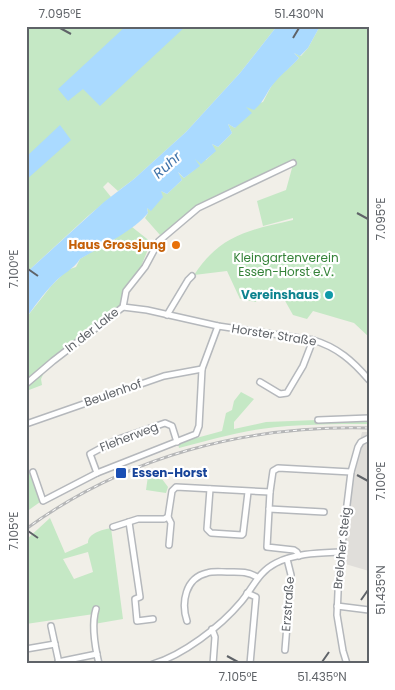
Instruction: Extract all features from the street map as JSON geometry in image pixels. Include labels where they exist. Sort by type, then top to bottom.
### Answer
[{"type":"street","name":"In der Lake","points":[[26,384],[123,305],[126,291],[145,267],[159,241],[198,208],[291,164],[289,157]]},
{"type":"street","points":[[168,315],[192,276]]},
{"type":"street","name":"Horster Straße","points":[[123,305],[218,326],[313,340],[343,354],[369,380]]},
{"type":"street","points":[[202,369],[218,326]]},
{"type":"street","points":[[260,382],[280,394],[286,393],[303,366],[313,340]]},
{"type":"street","name":"Beulenhof","points":[[26,424],[164,376],[202,369]]},
{"type":"street","name":"Fleherweg","points":[[33,472],[43,501],[97,473],[196,434],[199,430],[202,369]]},
{"type":"street","points":[[318,420],[369,418]]},
{"type":"street","name":"Fleherweg","points":[[97,473],[90,454],[116,440],[166,423],[172,426],[177,442]]},
{"type":"street","name":"Breloher Steig","points":[[347,664],[337,606],[341,552],[352,472],[358,447],[361,442],[369,438]]},
{"type":"street","points":[[299,556],[294,550],[267,547],[272,472],[275,468],[352,472]]},
{"type":"street","points":[[169,545],[171,523],[168,517],[171,493],[174,488],[178,486],[270,492]]},
{"type":"street","points":[[210,489],[207,529],[211,533],[243,534],[248,492]]},
{"type":"street","points":[[269,509],[324,512]]},
{"type":"street","points":[[113,527],[141,518],[164,520],[168,517]]},
{"type":"street","points":[[129,522],[140,597],[135,599],[137,621],[154,619]]},
{"type":"street","points":[[153,664],[176,654],[212,629],[234,610],[257,577],[270,566],[299,556],[341,552]]},
{"type":"street","name":"Erzstraße","points":[[285,650],[291,576],[287,559]]},
{"type":"street","points":[[187,621],[183,607],[185,596],[192,582],[200,576],[212,572],[246,572],[257,577]]},
{"type":"street","points":[[247,593],[256,597],[250,664]]},
{"type":"street","points":[[337,606],[369,610]]},
{"type":"street","points":[[96,609],[94,624],[99,664]]},
{"type":"street","points":[[51,626],[59,663],[97,654]]},
{"type":"street","points":[[212,629],[215,637],[213,664]]},
{"type":"street","points":[[26,650],[55,644]]},
{"type":"shaded area","points":[[362,432],[369,432],[369,571],[342,563],[352,473]]},
{"type":"green space","points":[[26,26],[277,26],[240,73],[186,132],[118,191],[108,182],[103,187],[111,197],[26,273]]},
{"type":"green space","name":"Kleingartenverein Essen-Horst e.V.","points":[[320,26],[369,26],[369,337],[354,323],[313,311],[307,319],[293,315],[279,290],[268,295],[257,295],[256,302],[240,299],[227,271],[194,275],[214,251],[237,236],[263,227],[293,220],[293,218],[263,226],[257,201],[286,190],[292,168],[289,165],[203,203],[173,228],[160,235],[145,218],[148,213],[147,208],[151,210],[161,191],[167,194],[182,180],[177,172],[184,178],[199,166],[194,159],[206,160],[215,151],[212,144],[218,147],[232,133],[228,124],[235,128],[246,107],[263,102],[275,81],[299,58],[294,53],[301,56],[308,48]]},
{"type":"green space","points":[[132,227],[151,242],[142,264],[144,266],[125,290],[122,306],[47,366],[41,379],[42,385],[29,390],[26,394],[26,318],[52,285],[67,270],[76,267],[80,259]]},
{"type":"green space","points":[[241,392],[254,399],[234,422],[234,429],[266,422],[369,418],[369,424],[274,427],[230,435],[179,448],[178,443],[222,431],[226,413],[232,410],[234,401]]},
{"type":"green space","points":[[26,463],[40,502],[26,512]]},
{"type":"green space","points":[[153,474],[159,475],[168,487],[166,493],[146,490],[148,476]]},
{"type":"green space","points":[[50,518],[65,553],[88,543],[90,537],[96,532],[111,528],[123,619],[94,624],[94,614],[26,624],[26,540]],"holes":[[[88,552],[93,572],[74,579],[63,559]]]},
{"type":"water","points":[[126,26],[186,26],[100,106],[83,89],[68,101],[58,89]]},
{"type":"water","name":"Ruhr","points":[[277,26],[320,26],[308,48],[300,56],[294,53],[299,58],[273,85],[258,106],[254,110],[246,107],[252,113],[235,128],[228,124],[232,133],[218,147],[212,144],[216,151],[201,164],[195,159],[200,166],[184,178],[178,172],[182,180],[167,194],[161,191],[163,197],[151,211],[147,208],[148,213],[134,226],[80,259],[75,266],[50,287],[26,318],[26,273],[104,202],[134,179],[186,132],[240,73]]},
{"type":"water","points":[[60,125],[71,140],[26,180],[26,157]]},
{"type":"railway","points":[[26,529],[64,504],[104,482],[146,464],[189,450],[233,439],[278,432],[323,428],[369,428]]},
{"type":"place","name":"Haus Grossjung","points":[[176,245]]},
{"type":"place","name":"Vereinshaus","points":[[329,295]]},
{"type":"place","name":"Essen-Horst","points":[[121,473]]}]
